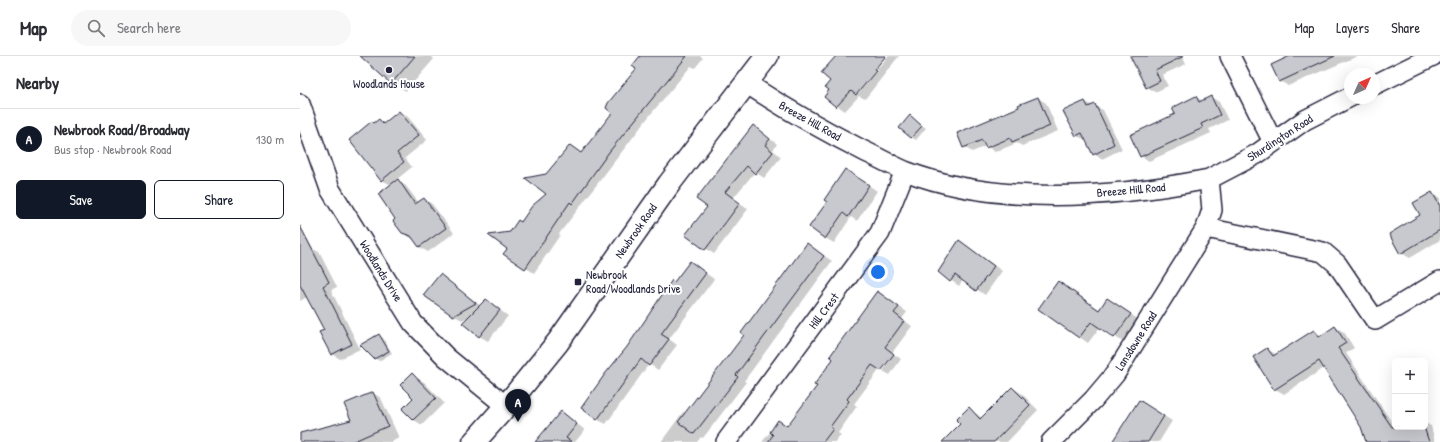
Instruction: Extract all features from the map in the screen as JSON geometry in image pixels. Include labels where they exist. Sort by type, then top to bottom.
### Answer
[{"type":"highway","name":"Newbrook Road","points":[[474,442],[506,406],[558,342],[669,184],[767,56]]},
{"type":"street","points":[[1230,56],[1273,142]]},
{"type":"street","points":[[1380,82],[1433,56]]},
{"type":"street","name":"Breeze Hill Road","points":[[746,83],[777,103],[832,134],[904,171],[957,186],[1012,194],[1115,193],[1158,189],[1209,179]]},
{"type":"street","name":"Shurdington Road","points":[[1209,179],[1237,166],[1304,120],[1344,100]]},
{"type":"street","name":"Woodlands Drive","points":[[300,104],[330,189],[413,323],[426,339],[446,357],[506,406]]},
{"type":"street","name":"Hill Crest","points":[[726,442],[880,233],[904,171]]},
{"type":"street","points":[[1209,179],[1212,210],[1206,228],[1323,252],[1338,264],[1375,320],[1440,281]]},
{"type":"street","name":"Lansdowne Road","points":[[1051,442],[1093,400],[1115,374],[1206,228]]},
{"type":"building","name":"Woodlands House","points":[[360,56],[415,56],[391,84]]},
{"type":"building","points":[[640,56],[687,56],[609,152],[572,204],[570,202],[525,269],[503,254],[507,249],[488,235],[510,232],[518,220],[521,222],[532,206],[546,194],[525,178],[546,174],[570,145],[581,153],[612,113],[606,108],[608,103],[636,69],[632,66]]},
{"type":"building","points":[[836,56],[886,56],[874,70],[876,71],[856,95],[851,91],[836,107],[824,97],[829,90],[825,87],[830,81],[821,73]]},
{"type":"building","points":[[1130,56],[1184,56],[1155,70],[1160,81],[1146,88]]},
{"type":"building","points":[[1290,56],[1335,56],[1279,82],[1271,65]]},
{"type":"building","points":[[1196,96],[1199,102],[1211,96],[1220,115],[1201,124],[1203,128],[1140,157],[1130,135],[1175,114],[1172,108]]},
{"type":"building","points":[[1038,97],[1050,126],[1012,142],[1010,138],[986,148],[982,140],[963,148],[957,133],[1019,107],[1018,105]]},
{"type":"building","points":[[1085,101],[1088,107],[1095,104],[1114,144],[1093,155],[1082,133],[1076,136],[1063,111]]},
{"type":"building","points":[[399,111],[419,135],[397,153],[404,162],[381,181],[349,140],[372,121],[374,123],[379,119],[383,124]]},
{"type":"building","points":[[910,115],[922,126],[911,138],[899,128]]},
{"type":"building","points":[[753,125],[770,139],[765,145],[773,152],[755,174],[747,166],[725,192],[740,203],[705,250],[685,235],[707,207],[696,199]]},
{"type":"building","points":[[845,169],[869,185],[848,217],[843,213],[825,239],[809,227],[827,202],[824,200]]},
{"type":"building","points":[[398,179],[415,204],[424,198],[446,228],[419,247],[411,236],[402,233],[393,221],[395,219],[378,194]]},
{"type":"building","points":[[1432,192],[1440,206],[1440,230],[1400,254],[1389,234],[1420,215],[1413,203]]},
{"type":"building","points":[[300,226],[329,282],[323,286],[352,344],[331,355],[319,332],[324,330],[300,285]]},
{"type":"building","points":[[959,240],[994,266],[976,291],[955,275],[950,282],[938,272]]},
{"type":"building","points":[[807,243],[824,256],[736,375],[738,377],[694,434],[678,422],[744,335],[741,333]]},
{"type":"building","points":[[690,261],[706,273],[661,334],[669,339],[649,366],[641,359],[597,420],[581,408],[605,374],[627,347],[672,280],[674,282]]},
{"type":"building","points":[[440,274],[476,303],[453,316],[423,295]]},
{"type":"building","points":[[1058,281],[1099,310],[1107,298],[1131,314],[1114,338],[1091,322],[1079,338],[1038,309]]},
{"type":"building","points":[[877,291],[899,307],[894,313],[904,321],[885,347],[894,354],[881,371],[872,365],[847,399],[849,401],[830,427],[833,429],[823,442],[768,442],[773,435],[770,432],[778,420],[787,426],[817,386],[814,385],[833,359],[830,356]]},
{"type":"building","points":[[486,299],[500,310],[479,337],[462,323]]},
{"type":"building","points":[[1335,326],[1346,343],[1338,348],[1392,427],[1392,430],[1425,430],[1429,442],[1366,442],[1361,427],[1319,361],[1274,390],[1253,357],[1267,348],[1273,356],[1314,330],[1319,337]]},
{"type":"building","points":[[379,334],[389,351],[374,359],[360,345]]},
{"type":"building","points":[[412,373],[436,398],[413,420],[402,409],[413,398],[400,385]]},
{"type":"building","points":[[1012,387],[1030,405],[994,442],[942,442],[960,424],[956,420],[969,407],[980,419]]},
{"type":"building","points":[[373,392],[388,426],[352,442],[300,442],[300,433],[351,420],[344,404]]},
{"type":"building","points":[[1139,400],[1164,416],[1148,442],[1112,442]]},
{"type":"building","points":[[561,411],[577,424],[566,438],[572,442],[535,442]]},
{"type":"place","name":"Woodlands House","points":[[389,70]]},
{"type":"place","name":"Newbrook Road/Woodlands Drive","points":[[578,282]]},
{"type":"place","name":"Newbrook Road/Broadway","points":[[518,422]]}]
